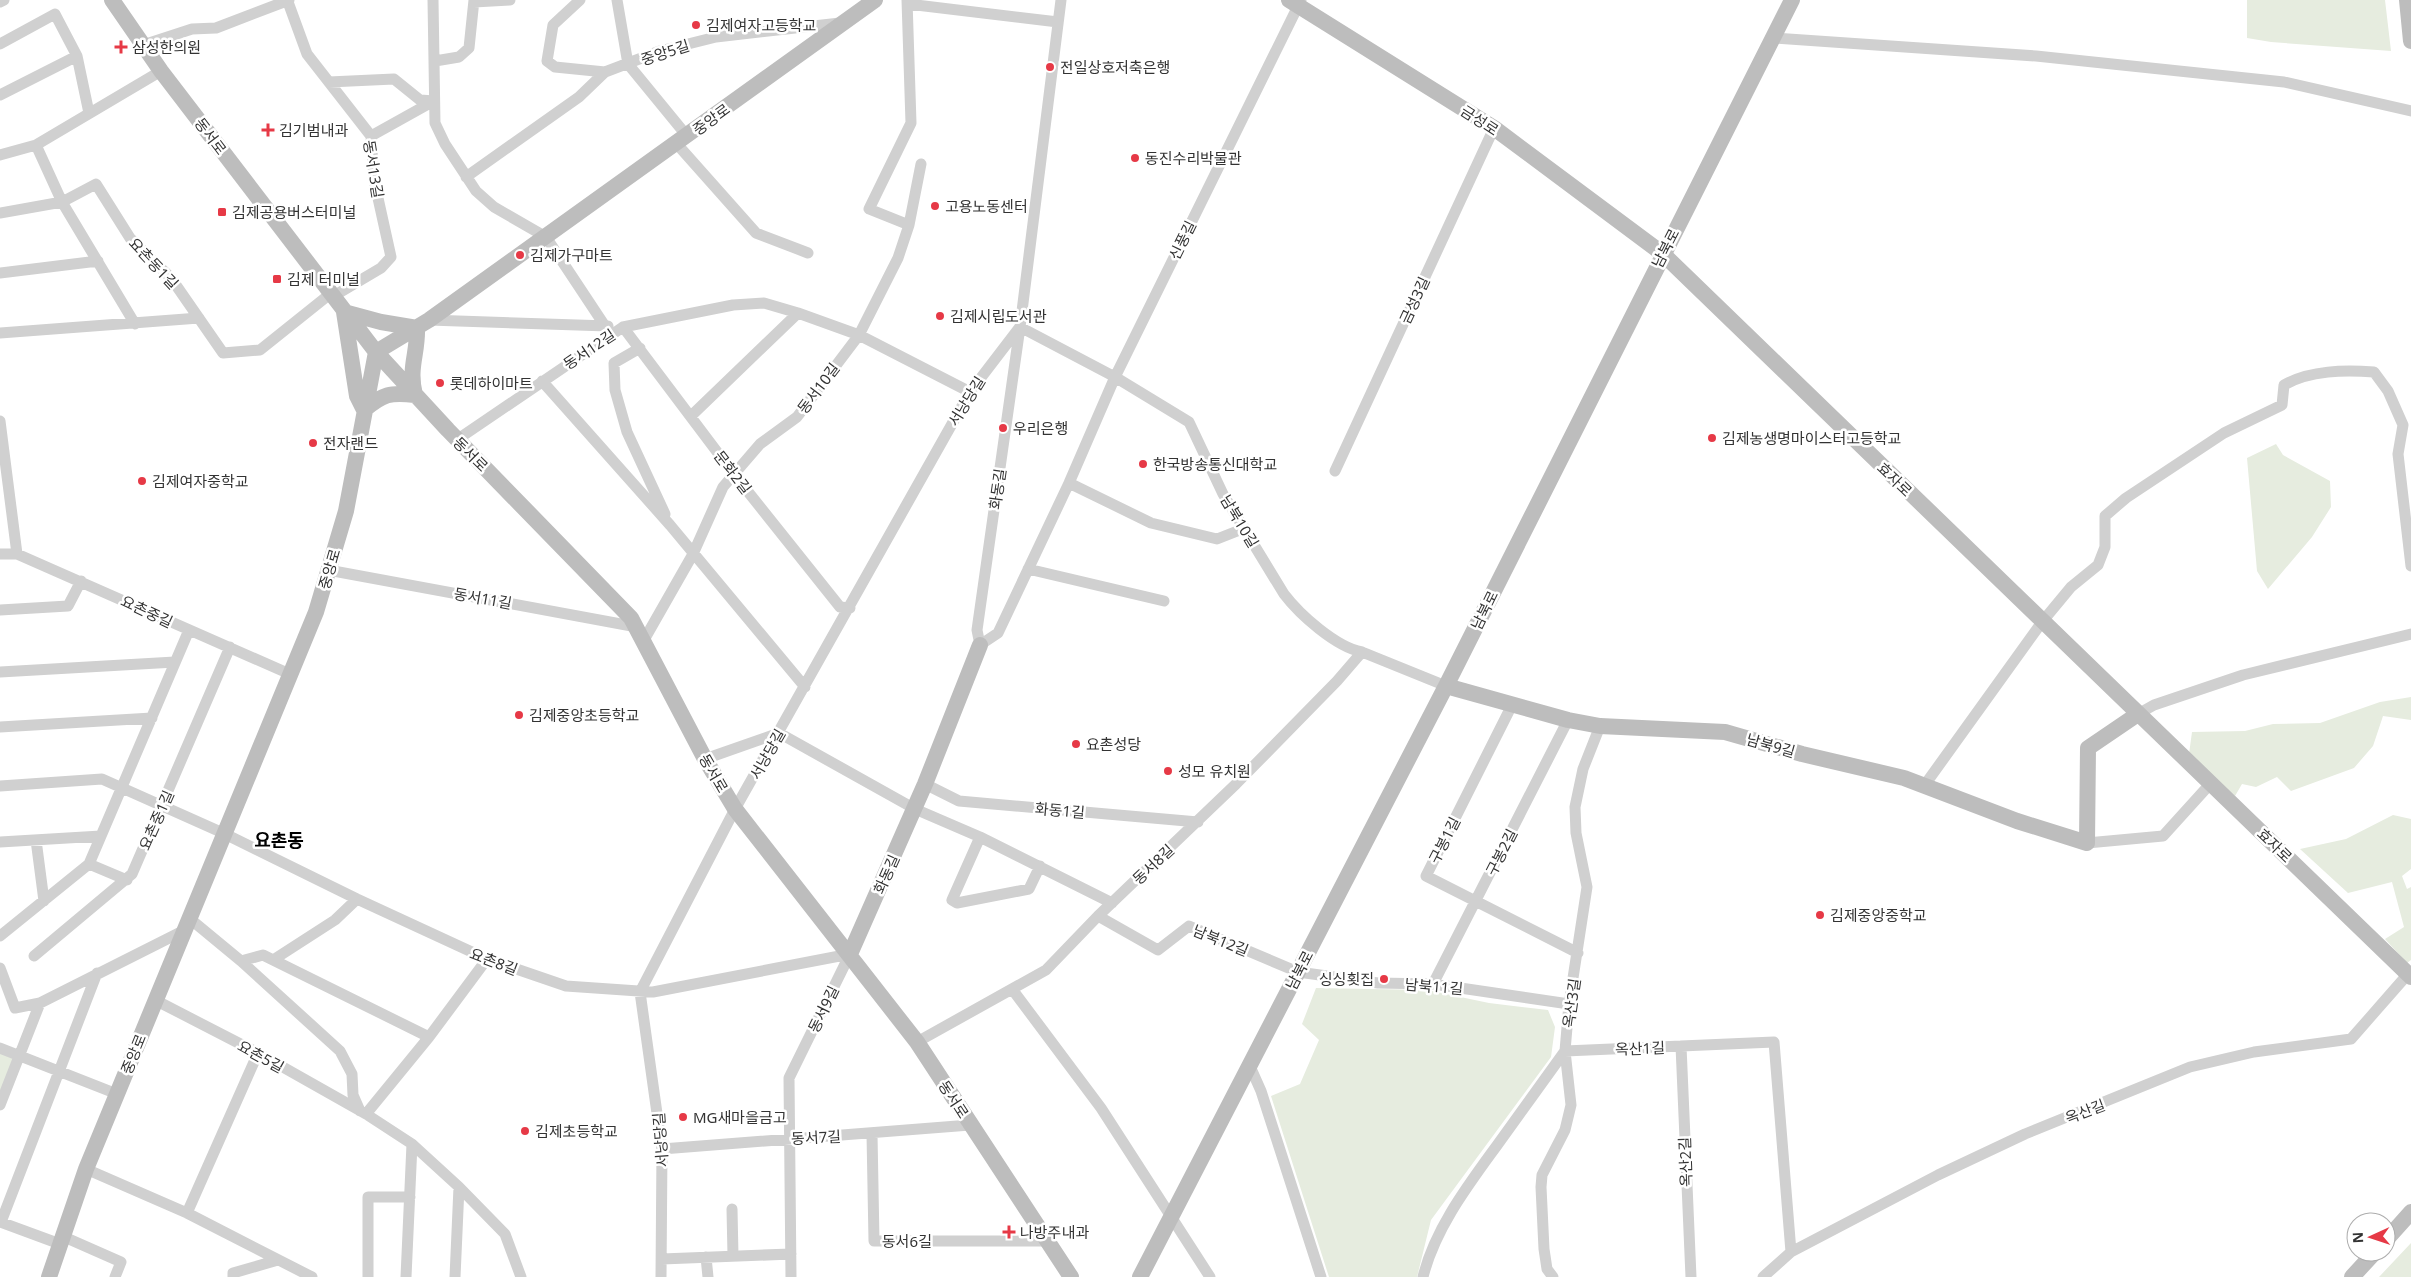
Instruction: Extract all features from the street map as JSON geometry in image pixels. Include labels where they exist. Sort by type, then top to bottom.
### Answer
[{"type":"street","points":[[0,2],[4,0]]},
{"type":"street","name":"동서로","points":[[112,0],[161,71],[331,296],[376,352],[640,633],[705,759],[735,809],[917,1042],[1071,1277]]},
{"type":"street","points":[[433,0],[435,123],[476,191],[494,207],[546,237],[605,326]]},
{"type":"street","points":[[435,61],[459,57],[469,48],[474,1],[510,0]]},
{"type":"street","name":"중앙5길","points":[[580,0],[553,25],[547,61],[556,68],[605,72],[660,51],[716,37],[845,23]]},
{"type":"street","points":[[617,0],[628,64],[682,139],[756,233],[808,253]]},
{"type":"street","name":"중앙로","points":[[49,1277],[86,1169],[223,833],[292,675],[316,612],[346,511],[376,352],[423,324],[875,0]]},
{"type":"street","name":"화동길","points":[[850,954],[915,809],[980,645],[977,630],[1020,327],[1061,0]]},
{"type":"street","name":"남북로","points":[[1140,1277],[1446,686],[1662,254],[1792,0]]},
{"type":"street","points":[[2407,0],[2411,41]]},
{"type":"street","points":[[143,45],[192,29],[216,28],[287,1]]},
{"type":"street","name":"동서13길","points":[[287,1],[307,54],[371,136],[374,180],[391,257],[381,268],[331,296]]},
{"type":"street","points":[[908,225],[870,209],[911,123],[907,2],[1058,22]]},
{"type":"street","name":"금성로","points":[[1296,2],[1494,128],[1662,254]]},
{"type":"street","name":"신풍길","points":[[980,645],[998,633],[1069,483],[1115,377],[1296,2]]},
{"type":"street","points":[[0,44],[56,14],[77,56],[89,113]]},
{"type":"street","points":[[1774,38],[2036,56],[2284,82],[2411,110]]},
{"type":"street","points":[[0,95],[77,56]]},
{"type":"street","points":[[0,155],[36,146],[161,71]]},
{"type":"street","name":"중앙5길","points":[[466,177],[579,97],[605,72]]},
{"type":"street","points":[[329,82],[394,78],[420,100],[434,101]]},
{"type":"street","points":[[371,136],[434,101]]},
{"type":"street","name":"금성3길","points":[[1335,471],[1494,128]]},
{"type":"street","points":[[36,146],[62,202],[135,324]]},
{"type":"street","name":"동서10길","points":[[640,633],[693,554],[723,487],[733,473],[760,444],[797,417],[859,335],[898,258],[908,225],[921,164]]},
{"type":"street","name":"요촌동1길","points":[[0,213],[62,202],[96,184],[130,238],[171,278],[199,318]]},
{"type":"street","name":"효자로","points":[[1662,254],[2409,976]]},
{"type":"street","points":[[0,273],[98,261]]},
{"type":"street","points":[[0,333],[199,318],[223,353],[260,350],[331,296]]},
{"type":"street","name":"동서12길","points":[[458,439],[623,327],[733,305],[764,303],[859,335],[970,392]]},
{"type":"street","points":[[423,324],[411,378],[416,395],[389,394],[379,398],[364,410],[357,396],[344,312],[381,322],[623,327]]},
{"type":"street","points":[[691,416],[798,313]]},
{"type":"street","name":"문화2길","points":[[623,327],[733,473],[840,607],[850,608]]},
{"type":"street","name":"남북10길","points":[[1020,327],[1115,377],[1189,422],[1223,494],[1295,609],[1349,650],[1362,652],[1446,686]]},
{"type":"street","name":"서낭당길","points":[[661,1277],[662,1150],[640,992],[735,809],[850,608],[970,392],[1020,327]]},
{"type":"street","points":[[640,348],[614,363],[615,390],[627,432],[670,525]]},
{"type":"street","points":[[1924,786],[2042,622],[2071,587],[2098,565],[2105,547],[2105,516],[2126,498],[2224,433],[2282,405],[2284,385],[2295,379],[2344,370],[2374,372],[2388,391],[2403,425],[2398,454],[2411,566]]},
{"type":"street","points":[[542,381],[670,525],[804,687]]},
{"type":"street","points":[[0,422],[17,554]]},
{"type":"street","points":[[1069,483],[1151,523],[1217,539],[1245,528]]},
{"type":"street","name":"요촌중길","points":[[0,554],[17,554],[292,675]]},
{"type":"street","points":[[1028,569],[1164,601]]},
{"type":"street","name":"동서11길","points":[[328,570],[640,633]]},
{"type":"street","points":[[0,610],[68,606],[81,581]]},
{"type":"street","points":[[0,936],[89,864],[189,630]]},
{"type":"street","points":[[2211,784],[2163,836],[2087,843],[2088,748],[2138,714],[2154,705],[2243,675],[2411,634]]},
{"type":"street","name":"요촌중1길","points":[[34,956],[132,874],[163,806],[230,647]]},
{"type":"street","name":"동서8길","points":[[917,1042],[1046,970],[1098,916],[1198,822],[1337,681],[1362,652]]},
{"type":"street","points":[[0,672],[175,662]]},
{"type":"street","name":"남북9길","points":[[1446,686],[1568,720],[1600,726],[1725,732],[1802,754],[1904,778],[2017,821],[2087,843]]},
{"type":"street","name":"구봉1길","points":[[1512,705],[1426,876],[1578,953]]},
{"type":"street","points":[[0,727],[152,718]]},
{"type":"street","name":"구봉2길","points":[[1433,984],[1568,720]]},
{"type":"street","name":"옥산3길","points":[[1553,1277],[1548,1269],[1544,1249],[1542,1174],[1565,1130],[1570,1116],[1571,1105],[1565,1051],[1569,1004],[1587,886],[1576,833],[1574,806],[1583,769],[1600,726]]},
{"type":"street","points":[[705,759],[779,733],[915,809],[980,837],[1112,903]]},
{"type":"street","points":[[0,786],[102,779],[223,833]]},
{"type":"street","name":"화동1길","points":[[925,784],[959,801],[1198,822]]},
{"type":"street","name":"요촌8길","points":[[223,833],[487,960],[566,986],[640,992]]},
{"type":"street","points":[[0,842],[101,836]]},
{"type":"street","points":[[980,837],[952,900],[957,903],[1029,889],[1040,866]]},
{"type":"street","points":[[36,840],[44,901]]},
{"type":"street","points":[[89,864],[127,880]]},
{"type":"street","points":[[273,960],[335,920],[357,899]]},
{"type":"street","name":"남북12길","points":[[1098,916],[1158,950],[1189,926],[1298,972]]},
{"type":"street","points":[[0,968],[15,1008],[40,1003],[186,924],[241,961],[340,1050],[352,1074],[353,1095],[363,1113],[429,1037],[487,960]]},
{"type":"street","points":[[640,992],[653,992],[850,954]]},
{"type":"street","name":"동서9길","points":[[791,1277],[788,1138],[789,1078],[850,954]]},
{"type":"street","points":[[241,961],[263,955],[429,1037]]},
{"type":"street","name":"남북11길","points":[[1298,972],[1378,983],[1433,984],[1569,1004]]},
{"type":"street","points":[[98,973],[58,1071],[1,1222],[61,1240],[121,1262],[115,1277]]},
{"type":"street","name":"옥산길","points":[[1763,1277],[1790,1252],[1938,1175],[2025,1134],[2190,1067],[2254,1052],[2351,1039],[2409,976]]},
{"type":"street","points":[[1012,989],[1101,1108],[1210,1277]]},
{"type":"street","name":"요촌5길","points":[[155,1000],[258,1053],[363,1113],[412,1144],[460,1187],[505,1234],[521,1277]]},
{"type":"street","points":[[0,1105],[40,1003]]},
{"type":"street","name":"옥산1길","points":[[1565,1051],[1774,1042],[1790,1252]]},
{"type":"street","name":"옥산2길","points":[[1681,1046],[1691,1277]]},
{"type":"street","points":[[0,1048],[117,1094]]},
{"type":"street","points":[[1424,1277],[1430,1256],[1446,1221],[1565,1051]]},
{"type":"street","points":[[187,1213],[258,1053]]},
{"type":"street","points":[[1249,1064],[1261,1091],[1321,1277]]},
{"type":"street","name":"동서7길","points":[[662,1150],[788,1138],[872,1134],[970,1125]]},
{"type":"street","name":"동서6길","points":[[872,1134],[874,1241],[1047,1241]]},
{"type":"street","points":[[406,1277],[412,1144]]},
{"type":"street","points":[[86,1169],[187,1213],[312,1277]]},
{"type":"street","points":[[455,1277],[460,1187]]},
{"type":"street","points":[[368,1277],[368,1197],[410,1197]]},
{"type":"street","points":[[732,1209],[733,1256]]},
{"type":"street","points":[[2396,1229],[2411,1212]]},
{"type":"street","points":[[662,1259],[791,1254]]},
{"type":"street","points":[[706,1257],[708,1277]]},
{"type":"street","points":[[233,1277],[233,1272],[278,1260]]},
{"type":"street","points":[[2352,1277],[2366,1262]]},
{"type":"shaded area","points":[[2247,0],[2385,0],[2391,51],[2271,42],[2247,38]]},
{"type":"shaded area","points":[[2276,444],[2283,455],[2330,481],[2331,507],[2312,537],[2268,589],[2257,571],[2247,458]]},
{"type":"shaded area","points":[[2411,697],[2411,720],[2383,716],[2373,746],[2354,768],[2291,791],[2277,777],[2256,787],[2242,784],[2235,796],[2189,754],[2192,732],[2245,731],[2273,724],[2320,723],[2380,702]]},
{"type":"shaded area","points":[[2393,815],[2411,819],[2411,869],[2402,876],[2407,889],[2411,887],[2411,960],[2407,963],[2385,939],[2404,927],[2392,882],[2348,893],[2300,849],[2346,839]]},
{"type":"shaded area","points":[[1316,988],[1427,990],[1489,1003],[1548,1010],[1555,1027],[1551,1057],[1431,1220],[1417,1277],[1329,1277],[1271,1096],[1300,1084],[1319,1040],[1302,1024]]},
{"type":"shaded area","points":[[0,1052],[16,1058],[0,1098]]},
{"type":"shaded area","points":[[2411,1243],[2411,1277],[2379,1277],[2393,1262],[2396,1262],[2396,1259]]},
{"type":"place","name":"김제여자고등학교","points":[[696,25]]},
{"type":"place","name":"삼성한의원","points":[[121,47]]},
{"type":"place","name":"전일상호저축은행","points":[[1050,67]]},
{"type":"place","name":"김기범내과","points":[[268,130]]},
{"type":"place","name":"동진수리박물관","points":[[1135,158]]},
{"type":"place","name":"고용노동센터","points":[[935,206]]},
{"type":"place","name":"김제공용버스터미널","points":[[222,212]]},
{"type":"place","name":"김제가구마트","points":[[520,255]]},
{"type":"place","name":"김제 터미널","points":[[277,279]]},
{"type":"place","name":"김제시립도서관","points":[[940,316]]},
{"type":"place","name":"롯데하이마트","points":[[440,383]]},
{"type":"place","name":"우리은행","points":[[1003,428]]},
{"type":"place","name":"김제농생명마이스터고등학교","points":[[1712,438]]},
{"type":"place","name":"전자랜드","points":[[313,443]]},
{"type":"place","name":"한국방송통신대학교","points":[[1143,464]]},
{"type":"place","name":"김제여자중학교","points":[[142,481]]},
{"type":"place","name":"김제중앙초등학교","points":[[519,715]]},
{"type":"place","name":"요촌성당","points":[[1076,744]]},
{"type":"place","name":"성모 유치원","points":[[1168,771]]},
{"type":"place","name":"김제중앙중학교","points":[[1820,915]]},
{"type":"place","name":"싱싱횟집","points":[[1384,979]]},
{"type":"place","name":"MG새마을금고","points":[[683,1117]]},
{"type":"place","name":"김제초등학교","points":[[525,1131]]},
{"type":"place","name":"나방주내과","points":[[1009,1232]]},
{"type":"district","name":"요촌동","points":[[279,840]]}]
